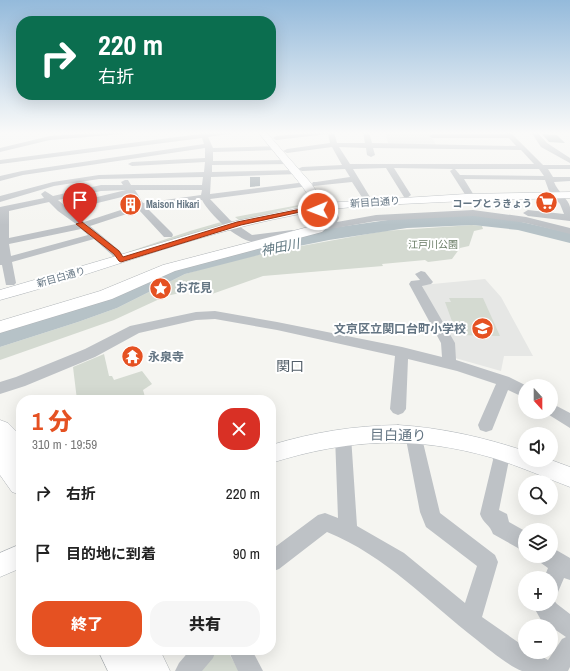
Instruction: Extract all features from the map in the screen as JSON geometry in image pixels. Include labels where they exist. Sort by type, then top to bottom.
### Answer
[{"type":"highway","points":[[0,327],[106,295],[169,268],[317,229],[325,223],[327,217],[323,204]]},
{"type":"highway","points":[[0,430],[16,448]]},
{"type":"highway","points":[[0,455],[16,476]]},
{"type":"highway","points":[[118,655],[126,671]]},
{"type":"highway","points":[[144,655],[153,671]]},
{"type":"main road","points":[[289,163],[299,171],[311,184],[323,204]]},
{"type":"main road","points":[[294,163],[299,171]]},
{"type":"main road","name":"新目白通り","points":[[556,193],[570,190]]},
{"type":"main road","name":"新目白通り","points":[[5,285],[119,256],[168,235],[227,222],[269,216],[323,204],[366,197],[556,193],[570,195]]},
{"type":"main road","name":"新目白通り","points":[[323,204],[380,202],[469,194]]},
{"type":"main road","name":"新目白通り","points":[[0,295],[227,222]]},
{"type":"main road","name":"目白通り","points":[[276,452],[310,442],[402,425],[436,436],[484,435],[500,450],[518,457]]},
{"type":"main road","name":"目白通り","points":[[544,467],[570,477]]},
{"type":"main road","points":[[0,565],[16,558]]},
{"type":"street","points":[[8,163],[49,199],[119,256]]},
{"type":"street","points":[[0,179],[76,165],[100,163]]},
{"type":"street","points":[[119,163],[122,176],[130,190],[141,206],[168,235]]},
{"type":"street","points":[[152,175],[157,163]]},
{"type":"street","points":[[208,163],[205,198],[207,203],[227,222],[251,238],[293,233],[309,229],[318,223],[323,204]]},
{"type":"street","points":[[231,184],[233,163]]},
{"type":"street","points":[[257,163],[263,190]]},
{"type":"street","points":[[325,163],[329,168]]},
{"type":"street","points":[[344,163],[366,197]]},
{"type":"street","points":[[449,163],[469,194]]},
{"type":"street","points":[[523,212],[570,218],[564,203],[556,193],[547,173],[537,163]]},
{"type":"street","points":[[76,165],[77,180]]},
{"type":"street","points":[[2,243],[82,226],[141,206],[205,198],[231,184],[260,173],[373,166],[570,167]]},
{"type":"street","points":[[388,166],[407,195]]},
{"type":"street","points":[[0,199],[38,188],[77,180],[122,176],[207,174],[231,184],[263,190],[354,179]]},
{"type":"street","points":[[458,177],[570,180]]},
{"type":"street","points":[[0,182],[13,196]]},
{"type":"street","points":[[5,285],[2,243],[2,210],[101,188],[130,190],[165,187],[207,187]]},
{"type":"street","points":[[159,204],[165,187]]},
{"type":"street","points":[[61,209],[130,190]]},
{"type":"street","points":[[376,218],[380,202]]},
{"type":"street","points":[[323,204],[334,218],[330,226],[376,218],[473,213],[526,220],[570,231]]},
{"type":"street","points":[[4,261],[95,236]]},
{"type":"street","points":[[421,274],[427,282],[415,284],[448,343],[449,364]]},
{"type":"street","points":[[0,388],[20,382],[90,353],[135,329],[196,316],[215,315],[277,326],[402,352],[449,364],[504,381],[518,388]]},
{"type":"street","points":[[402,352],[402,425],[429,512],[433,520],[488,562],[470,622]]},
{"type":"street","points":[[484,435],[504,381]]},
{"type":"street","points":[[558,413],[570,421]]},
{"type":"street","points":[[343,436],[348,532]]},
{"type":"street","points":[[500,450],[501,460],[490,514],[500,521],[500,527],[518,538]]},
{"type":"street","points":[[276,557],[325,522],[348,532],[397,560],[470,622],[506,648],[558,665]]},
{"type":"street","points":[[548,611],[570,628]]},
{"type":"street","points":[[187,671],[200,655]]},
{"type":"street","points":[[242,655],[251,671]]},
{"type":"shaded area","name":"文京区立関口台町小学校","points":[[485,279],[501,297],[533,356],[504,356],[501,371],[455,358],[422,285]]},
{"type":"green space","points":[[305,205],[240,221],[235,217]]},
{"type":"green space","points":[[221,222],[223,223],[222,225],[131,253],[128,252],[190,231]]},
{"type":"green space","name":"江戸川公園","points":[[472,225],[482,226],[483,229],[474,231],[469,246],[460,248],[452,259],[428,262],[425,260],[382,264],[383,266],[263,276],[212,294],[204,293],[192,295],[190,291],[166,296],[114,320],[0,360],[0,347],[117,308],[185,274],[212,266],[274,251],[384,231]]},
{"type":"green space","points":[[449,298],[483,298],[500,336],[457,335],[445,302],[451,302]]},
{"type":"green space","points":[[104,354],[109,376],[112,376],[114,380],[142,371],[152,384],[143,390],[144,395],[76,395],[73,367]]},
{"type":"green space","points":[[213,655],[230,655],[239,671],[199,671]]},
{"type":"water","name":"神田川","points":[[441,216],[490,216],[513,220],[570,233],[570,243],[518,230],[473,225],[407,228],[329,240],[274,251],[185,274],[117,308],[0,347],[0,323],[143,278],[324,229],[395,219]]},
{"type":"building","points":[[250,177],[260,177],[260,186],[250,187]]},
{"type":"place","name":"コープとうきょう","points":[[547,203]]},
{"type":"place","name":"Maison Hikari","points":[[131,204]]},
{"type":"place","name":"お花見","points":[[160,288]]},
{"type":"place","name":"文京区立関口台町小学校","points":[[482,329]]},
{"type":"place","name":"永泉寺","points":[[133,357]]},
{"type":"district","name":"関口","points":[[290,366]]},
{"type":"route","points":[[80,224],[116,253],[121,260],[240,223],[300,210],[316,208],[318,210]]}]
